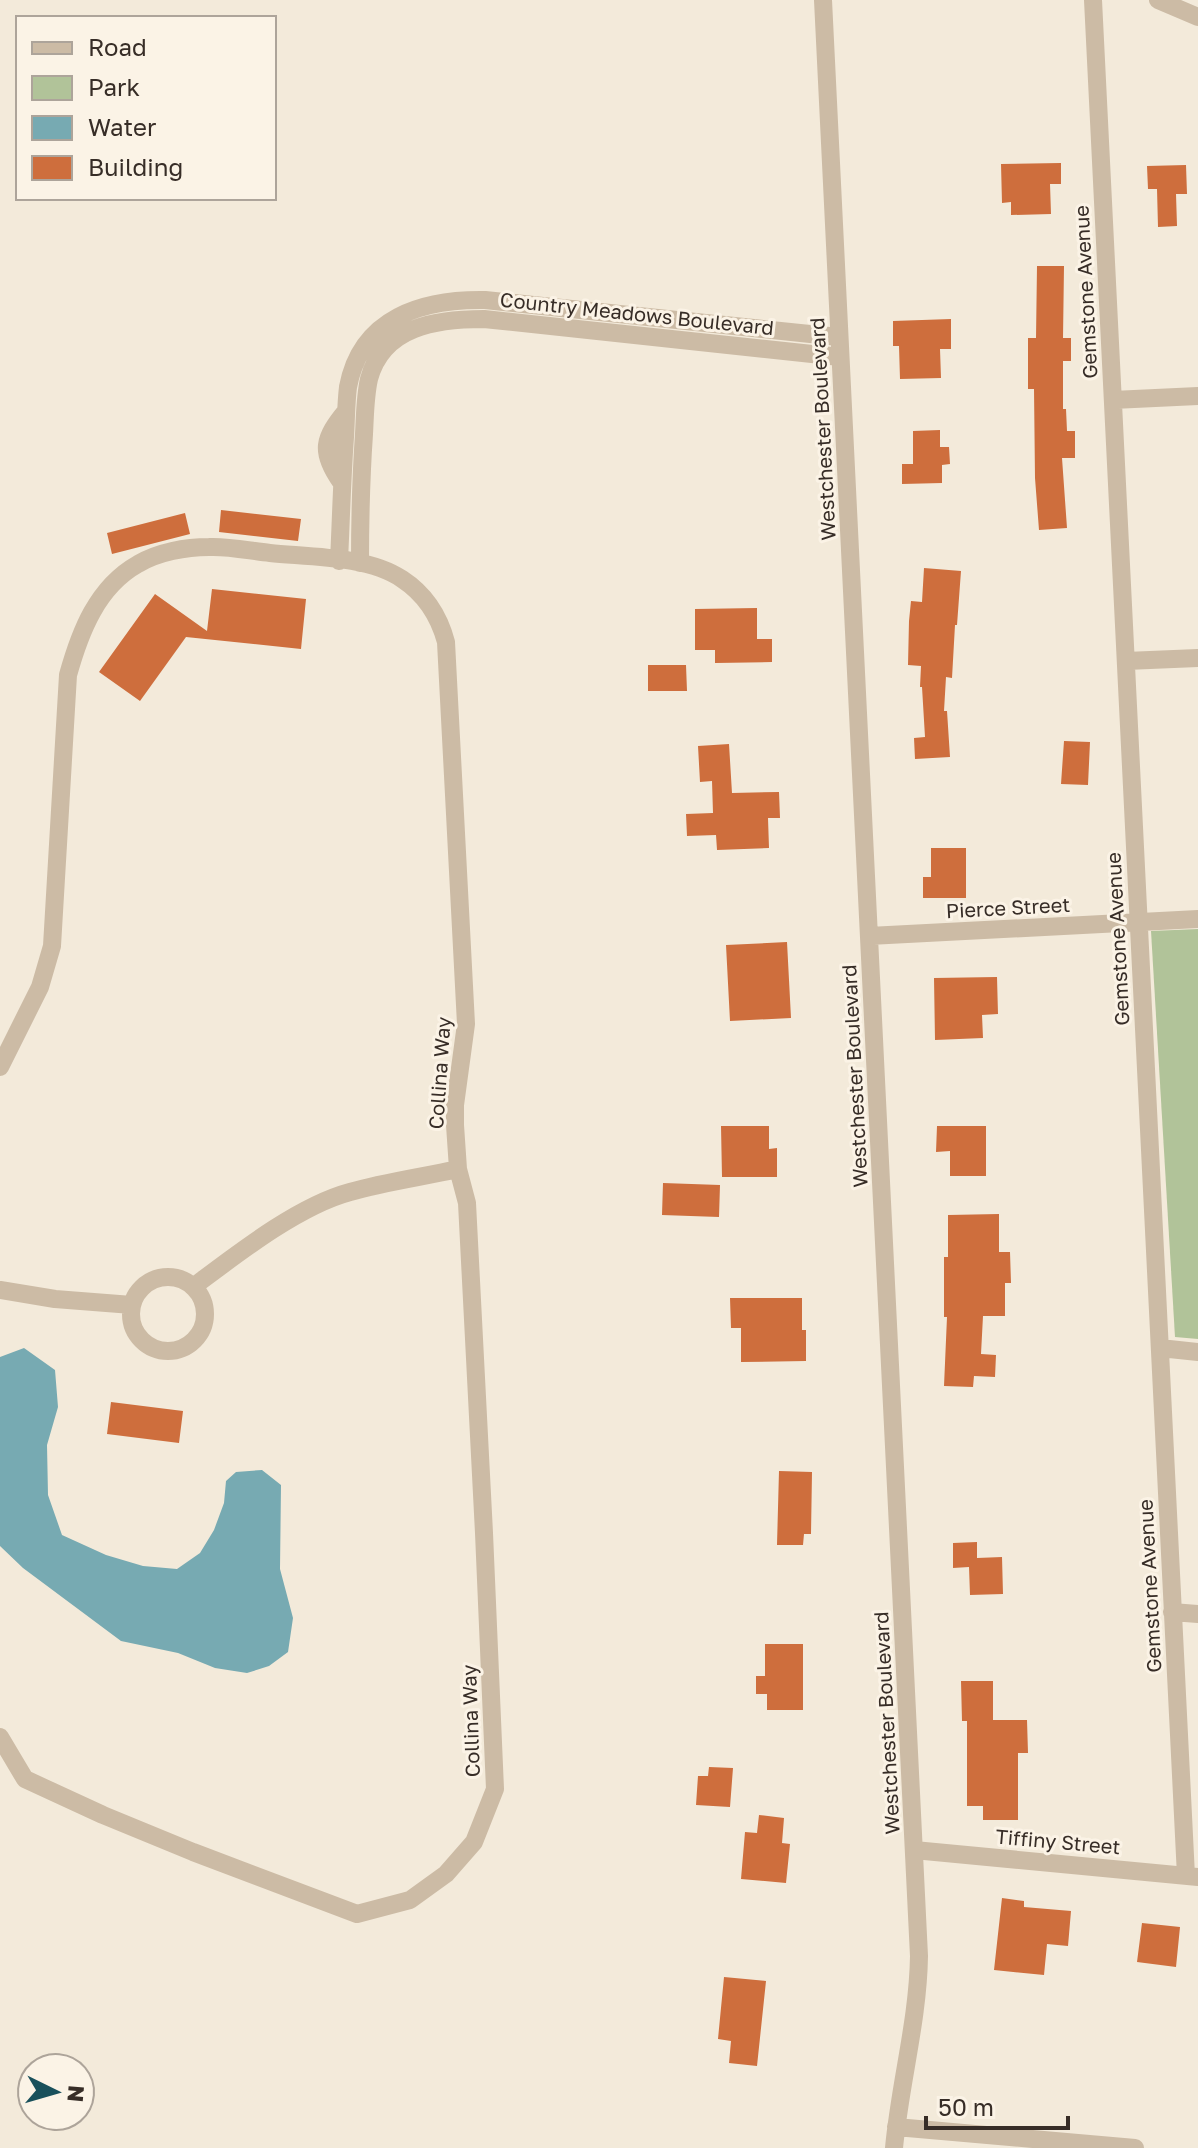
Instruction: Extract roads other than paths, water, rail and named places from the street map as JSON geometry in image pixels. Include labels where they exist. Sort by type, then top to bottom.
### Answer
[{"type":"street","name":"Westchester Boulevard","points":[[823,0],[919,1982],[913,2033],[901,2083],[894,2148]]},
{"type":"street","name":"Gemstone Avenue","points":[[1093,0],[1172,1612],[1192,1876]]},
{"type":"street","points":[[1158,0],[1198,17]]},
{"type":"street","name":"Country Meadows Boulevard","points":[[339,561],[369,380],[396,317],[428,305],[457,299],[839,337]]},
{"type":"street","name":"Country Meadows Boulevard","points":[[477,319],[478,300]]},
{"type":"street","name":"Country Meadows Boulevard","points":[[360,563],[348,495],[327,456],[327,443],[331,430],[346,411],[348,388],[370,339],[423,325],[477,319],[840,357]]},
{"type":"street","points":[[1113,400],[1198,396]]},
{"type":"street","name":"Collina Way","points":[[0,1067],[40,987],[52,946],[68,675],[79,637],[95,604],[115,582],[138,564],[161,555],[210,547],[360,563],[402,579],[437,615],[446,642],[466,1024],[455,1105],[458,1169],[467,1203],[495,1789],[474,1842],[446,1874],[410,1900],[357,1914],[193,1852],[25,1779],[0,1737]]},
{"type":"street","points":[[1126,661],[1198,658]]},
{"type":"street","name":"Pierce Street","points":[[869,936],[1198,919]]},
{"type":"street","points":[[193,1287],[248,1246],[310,1208],[348,1192],[458,1169]]},
{"type":"street","points":[[164,1277],[174,1277],[193,1287],[204,1305],[205,1315],[198,1335],[182,1348],[162,1350],[143,1341],[132,1323],[132,1305],[145,1285],[164,1277]]},
{"type":"street","points":[[0,1290],[55,1299],[132,1305]]},
{"type":"street","points":[[1160,1348],[1198,1352]]},
{"type":"street","points":[[1172,1612],[1198,1614]]},
{"type":"street","name":"Tiffiny Street","points":[[914,1850],[1192,1876]]},
{"type":"street","points":[[896,2127],[1135,2148]]},
{"type":"water","points":[[24,1348],[55,1370],[58,1407],[47,1445],[48,1495],[62,1535],[106,1555],[143,1566],[177,1569],[200,1553],[214,1530],[224,1503],[226,1481],[236,1472],[262,1470],[281,1485],[280,1569],[293,1618],[288,1652],[269,1666],[247,1673],[215,1668],[178,1653],[121,1641],[23,1568],[0,1546],[0,1357]]}]
